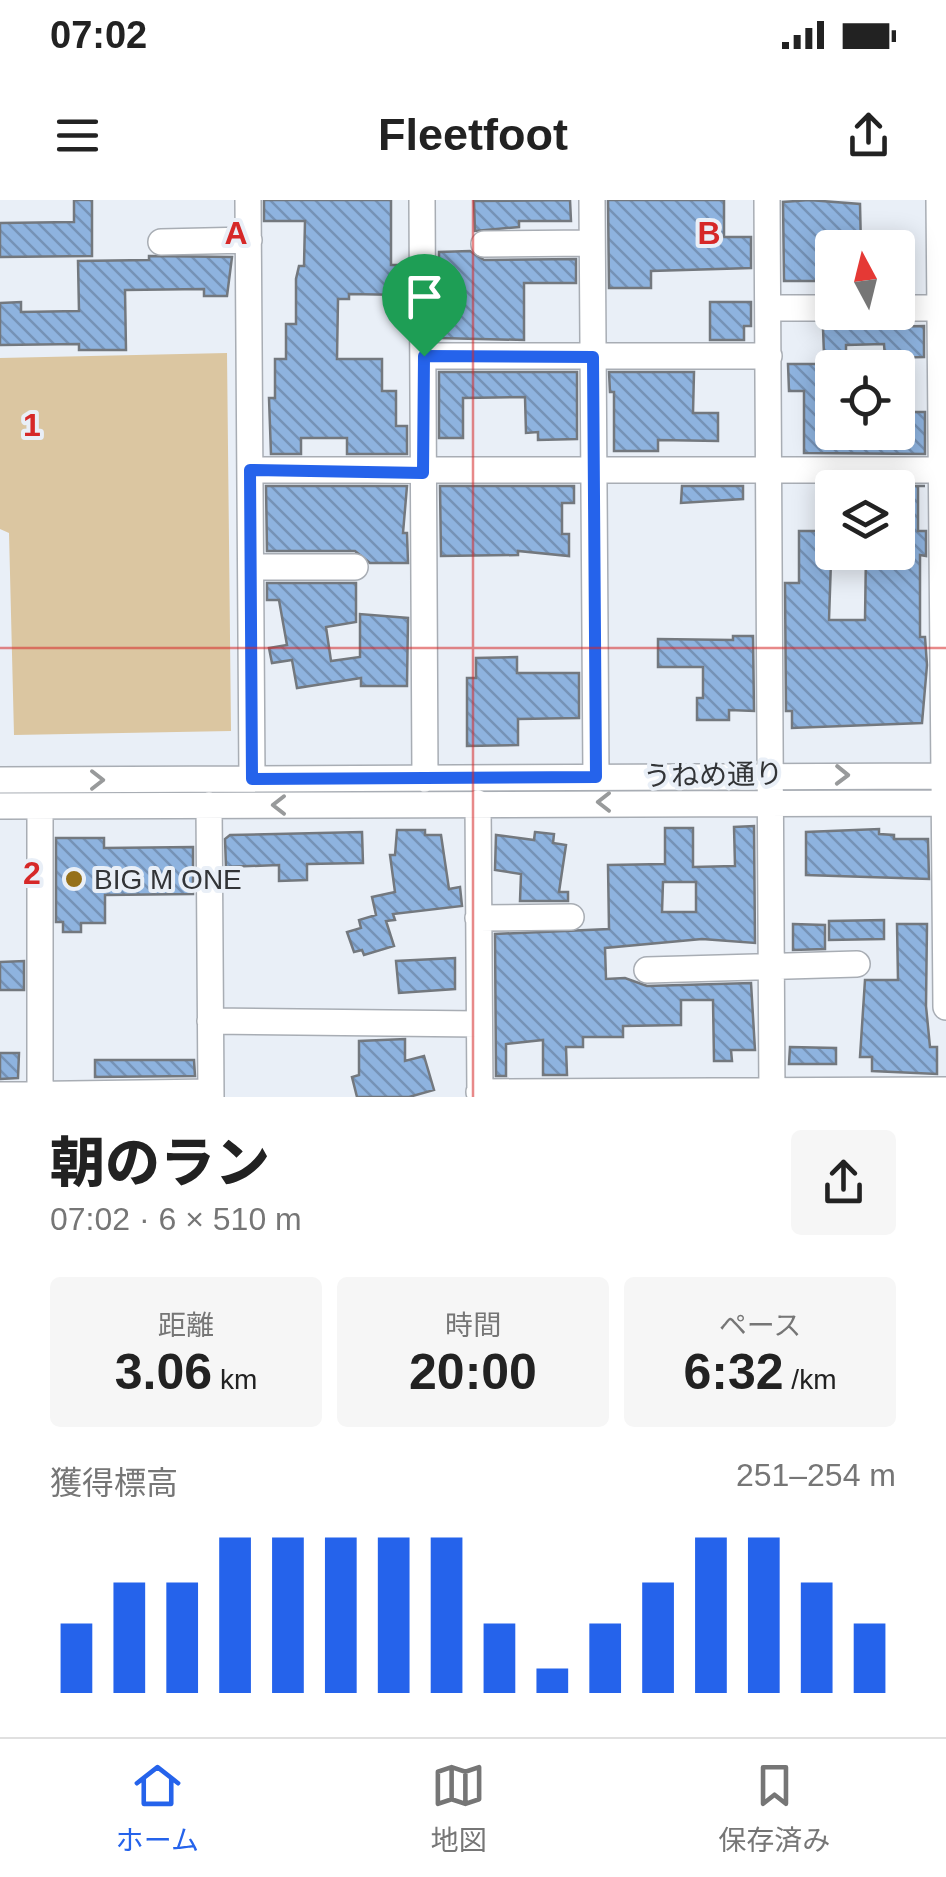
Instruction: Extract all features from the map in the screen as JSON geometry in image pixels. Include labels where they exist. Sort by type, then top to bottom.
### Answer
[{"type":"street","points":[[248,200],[252,779]]},
{"type":"street","points":[[422,200],[425,779]]},
{"type":"street","points":[[592,200],[596,777]]},
{"type":"street","points":[[768,200],[772,1095]]},
{"type":"street","points":[[940,200],[946,1007]]},
{"type":"street","points":[[160,242],[249,240]]},
{"type":"street","points":[[484,244],[592,243]]},
{"type":"street","points":[[768,308],[815,308]]},
{"type":"street","points":[[915,308],[941,308]]},
{"type":"street","points":[[424,356],[769,356]]},
{"type":"street","points":[[250,470],[423,473],[944,470]]},
{"type":"street","points":[[251,567],[355,567]]},
{"type":"street","name":"うねめ通り","points":[[0,780],[946,776]]},
{"type":"street","name":"うねめ通り","points":[[0,806],[770,800],[946,803]]},
{"type":"street","points":[[478,803],[480,1094],[772,1095],[946,1090]]},
{"type":"street","points":[[0,1095],[211,1095],[209,805]]},
{"type":"street","points":[[40,806],[40,1096]]},
{"type":"street","points":[[478,918],[571,918]]},
{"type":"street","points":[[647,970],[857,964]]},
{"type":"street","points":[[210,1020],[478,1024]]},
{"type":"shaded area","points":[[227,353],[231,731],[14,735],[9,533],[0,529],[0,358]]},
{"type":"building","points":[[74,200],[92,200],[92,256],[0,257],[0,223],[74,222]]},
{"type":"building","points":[[264,200],[391,200],[391,265],[406,265],[406,295],[349,294],[349,299],[338,299],[337,359],[382,359],[382,391],[396,391],[396,426],[407,426],[407,454],[347,454],[347,438],[301,438],[301,454],[271,454],[269,398],[275,398],[275,359],[286,359],[286,324],[296,324],[296,279],[299,266],[304,266],[305,221],[264,221]]},
{"type":"building","points":[[570,200],[571,221],[519,221],[519,227],[475,231],[474,201]]},
{"type":"building","points":[[608,200],[724,200],[724,237],[751,237],[751,268],[651,271],[651,288],[609,288]]},
{"type":"building","points":[[783,202],[860,204],[861,230],[815,230],[815,281],[784,281]]},
{"type":"building","points":[[470,251],[484,260],[576,259],[576,283],[524,283],[524,340],[439,338],[439,252]]},
{"type":"building","points":[[149,256],[232,257],[227,296],[204,296],[204,289],[125,290],[126,350],[79,350],[79,344],[0,345],[0,303],[21,302],[21,312],[79,311],[78,261],[149,260]]},
{"type":"building","points":[[710,302],[751,302],[751,326],[744,326],[744,340],[710,340]]},
{"type":"building","points":[[915,326],[924,326],[924,357],[915,357],[915,350],[884,350],[884,344],[824,350],[823,330],[915,330]]},
{"type":"building","points":[[788,364],[815,364],[815,450],[915,450],[915,412],[925,412],[925,454],[804,453],[804,391],[789,391]]},
{"type":"building","points":[[439,372],[577,372],[577,439],[538,440],[538,432],[526,433],[525,397],[463,398],[463,438],[439,438]]},
{"type":"building","points":[[609,372],[694,372],[693,413],[718,413],[718,441],[658,440],[658,451],[614,451],[614,392],[610,392]]},
{"type":"building","points":[[266,486],[407,486],[403,533],[407,533],[408,563],[370,563],[355,551],[267,551]]},
{"type":"building","points":[[440,486],[574,486],[574,503],[562,503],[562,534],[569,534],[569,556],[518,551],[518,555],[441,556]]},
{"type":"building","points":[[682,486],[743,486],[743,499],[681,503]]},
{"type":"building","points":[[918,486],[918,531],[926,531],[926,556],[920,555],[920,637],[925,637],[927,665],[922,723],[792,728],[792,711],[786,711],[785,583],[799,583],[799,531],[815,531],[815,570],[831,570],[829,620],[865,620],[866,570],[915,570]]},
{"type":"building","points":[[267,583],[356,583],[356,622],[326,627],[331,661],[360,657],[360,614],[408,618],[407,686],[361,686],[361,678],[297,688],[292,660],[272,663],[269,648],[287,645],[279,600],[267,600]]},
{"type":"building","points":[[733,636],[753,636],[754,711],[729,710],[729,720],[697,720],[697,698],[703,698],[703,667],[658,667],[658,639],[733,640]]},
{"type":"building","points":[[517,657],[517,673],[579,673],[579,718],[518,719],[518,745],[467,746],[467,678],[476,678],[476,658]]},
{"type":"building","points":[[754,826],[755,943],[702,939],[605,948],[606,979],[625,978],[647,986],[751,983],[755,1050],[731,1050],[732,1061],[714,1061],[713,1000],[681,1000],[681,1025],[623,1026],[623,1037],[583,1037],[583,1047],[566,1047],[567,1075],[543,1075],[543,1040],[506,1044],[506,1076],[496,1076],[495,934],[609,929],[608,865],[665,864],[665,828],[693,828],[693,867],[735,866],[734,827]],"holes":[[[663,882],[696,882],[696,912],[662,912]]]},
{"type":"building","points":[[879,829],[879,834],[894,835],[894,839],[928,839],[929,879],[806,875],[806,832]]},
{"type":"building","points":[[397,830],[425,830],[425,835],[441,835],[449,889],[460,887],[462,906],[393,914],[395,920],[386,921],[394,946],[364,955],[362,950],[354,952],[347,932],[361,928],[359,920],[376,915],[372,897],[395,892],[390,855],[395,855]]},
{"type":"building","points":[[362,832],[363,863],[307,864],[307,880],[279,881],[279,865],[226,867],[225,839],[230,835]]},
{"type":"building","points":[[535,832],[554,834],[553,843],[566,845],[559,892],[568,892],[568,901],[520,901],[521,874],[495,870],[496,835],[534,840]]},
{"type":"building","points":[[56,838],[104,838],[104,848],[193,847],[193,894],[105,895],[105,923],[81,923],[81,932],[63,932],[63,922],[56,922]]},
{"type":"building","points":[[884,920],[884,939],[829,940],[829,921]]},
{"type":"building","points":[[793,924],[825,925],[825,949],[793,950]]},
{"type":"building","points":[[897,924],[927,924],[926,1006],[930,1047],[937,1047],[937,1074],[872,1071],[872,1057],[860,1057],[865,980],[898,980]]},
{"type":"building","points":[[455,958],[455,989],[399,993],[396,961]]},
{"type":"building","points":[[24,961],[24,990],[0,990],[0,962]]},
{"type":"building","points":[[405,1039],[405,1061],[424,1056],[434,1090],[409,1097],[357,1097],[352,1077],[359,1075],[359,1041]]},
{"type":"building","points":[[790,1047],[836,1048],[836,1064],[789,1064]]},
{"type":"building","points":[[0,1053],[19,1053],[18,1078],[0,1079]]},
{"type":"building","points":[[95,1060],[194,1060],[195,1076],[95,1077]]},
{"type":"place","name":"BIG M ONE","points":[[74,879]]},
{"type":"route","points":[[424,356],[593,357],[596,777],[252,779],[250,470],[423,473],[424,356]]}]
